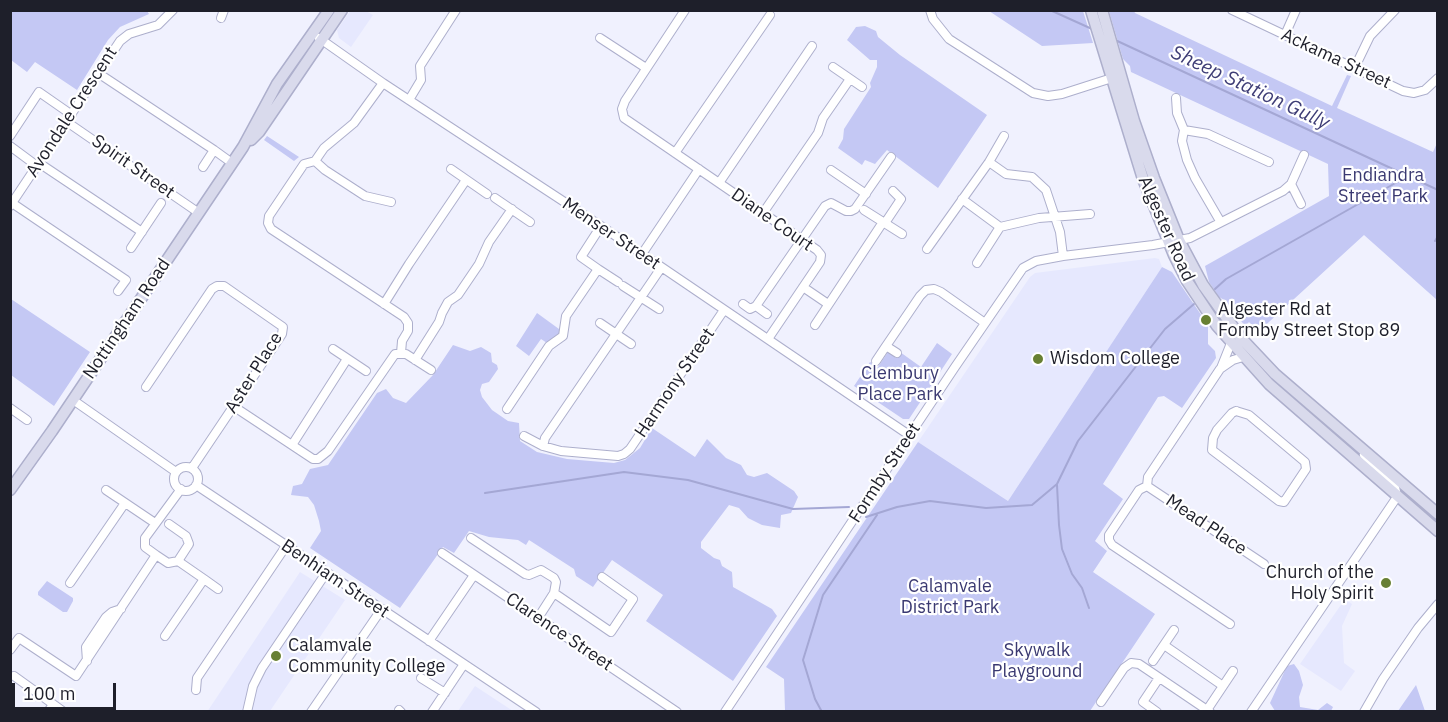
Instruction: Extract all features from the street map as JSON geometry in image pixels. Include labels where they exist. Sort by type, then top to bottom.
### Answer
[{"type":"main road","name":"Nottingham Road","points":[[10,490],[243,147],[259,132],[318,37],[329,10]]},
{"type":"main road","name":"Nottingham Road","points":[[318,37],[342,10]]},
{"type":"main road","name":"Algester Road","points":[[1098,14],[1143,179],[1173,241],[1187,281],[1217,326],[1269,384],[1437,531]]},
{"type":"main road","name":"Algester Road","points":[[1173,241],[1241,338],[1275,374],[1437,514]]},
{"type":"street","name":"Avondale Crescent","points":[[11,204],[120,41],[129,34],[158,26],[173,10]]},
{"type":"street","points":[[409,100],[421,80],[420,66],[456,10]]},
{"type":"street","points":[[600,38],[646,68],[685,10]]},
{"type":"street","points":[[930,10],[933,20],[950,39],[1033,93],[1048,96],[1062,94],[1115,77]]},
{"type":"street","name":"Ackama Street","points":[[1232,10],[1403,91],[1414,93],[1425,90],[1437,78]]},
{"type":"street","points":[[1285,35],[1296,10]]},
{"type":"street","points":[[1355,67],[1370,36],[1395,10]]},
{"type":"street","points":[[675,153],[770,15]]},
{"type":"street","name":"Menser Street","points":[[318,37],[383,83],[602,226],[909,435]]},
{"type":"street","points":[[719,183],[812,46]]},
{"type":"street","points":[[833,67],[862,87]]},
{"type":"street","name":"Diane Court","points":[[646,68],[625,101],[622,109],[624,118],[802,239],[820,255],[820,262],[768,339]]},
{"type":"street","points":[[98,73],[232,163]]},
{"type":"street","points":[[764,213],[818,133],[823,118],[850,79]]},
{"type":"street","points":[[383,83],[354,123],[324,147],[315,161],[304,165],[269,216],[268,223],[271,229],[404,317],[408,323],[408,330],[402,341],[400,353]]},
{"type":"street","name":"Spirit Street","points":[[10,136],[39,92],[69,118],[199,213]]},
{"type":"street","points":[[1176,98],[1177,113],[1184,130],[1182,141],[1187,160],[1220,221]]},
{"type":"street","points":[[1184,130],[1208,134],[1269,162]]},
{"type":"street","points":[[927,249],[989,162],[1004,136]]},
{"type":"street","points":[[10,146],[142,232]]},
{"type":"street","points":[[203,167],[214,150]]},
{"type":"street","points":[[1301,204],[1291,184],[1304,155]]},
{"type":"street","points":[[743,304],[750,309],[756,306],[825,206],[831,203],[851,211],[855,209],[891,157]]},
{"type":"street","points":[[315,161],[325,170],[365,195],[391,202]]},
{"type":"street","points":[[989,162],[1006,174],[1032,177],[1046,190],[1056,218],[1063,255]]},
{"type":"street","points":[[451,169],[487,194]]},
{"type":"street","points":[[642,254],[699,170]]},
{"type":"street","points":[[831,170],[866,194]]},
{"type":"street","points":[[384,304],[466,180]]},
{"type":"street","name":"Formby Street","points":[[725,711],[1023,268],[1036,261],[1063,255],[1190,238],[1283,191],[1291,184]]},
{"type":"street","points":[[814,325],[901,199],[893,191]]},
{"type":"street","points":[[495,198],[530,222]]},
{"type":"street","points":[[962,199],[1000,227]]},
{"type":"street","points":[[131,248],[161,203]]},
{"type":"street","points":[[11,204],[126,280],[118,291]]},
{"type":"street","points":[[415,360],[445,308],[458,295],[479,264],[489,242],[512,209]]},
{"type":"street","points":[[864,210],[902,234]]},
{"type":"street","points":[[977,263],[1000,227],[1039,218],[1090,214]]},
{"type":"street","points":[[602,226],[581,257],[658,309]]},
{"type":"street","points":[[524,435],[543,446],[544,438],[661,268]]},
{"type":"street","points":[[507,409],[549,346],[563,336],[566,316],[598,269]]},
{"type":"street","name":"Aster Place","points":[[146,387],[217,286],[224,286],[283,327],[282,334],[192,468]]},
{"type":"street","points":[[803,287],[828,304]]},
{"type":"street","points":[[876,361],[926,290],[934,289],[941,292],[985,323]]},
{"type":"street","points":[[756,306],[767,314]]},
{"type":"street","name":"Harmony Street","points":[[543,446],[571,452],[618,456],[624,454],[630,449],[724,310]]},
{"type":"street","points":[[600,323],[631,344]]},
{"type":"street","points":[[1230,624],[1112,545],[1109,540],[1110,531],[1139,490],[1147,486],[1148,477],[1220,369],[1231,343]]},
{"type":"street","points":[[886,346],[897,353]]},
{"type":"street","points":[[333,349],[366,371]]},
{"type":"street","points":[[233,406],[313,459],[324,456],[395,354],[406,354],[431,370]]},
{"type":"street","points":[[1220,369],[1233,360],[1243,357]]},
{"type":"street","points":[[292,445],[347,359]]},
{"type":"street","points":[[73,400],[176,472]]},
{"type":"street","points":[[10,408],[27,420]]},
{"type":"street","points":[[1242,412],[1249,415],[1305,462],[1306,469],[1288,498],[1284,502],[1279,501],[1214,453],[1211,445],[1213,438],[1232,413],[1242,412]]},
{"type":"street","points":[[1348,437],[1373,465],[1394,483],[1397,497]]},
{"type":"street","points":[[185,467],[192,468],[197,476],[196,485],[187,490],[181,489],[175,484],[176,472],[185,467]]},
{"type":"street","name":"Benhiam Street","points":[[196,485],[536,711]]},
{"type":"street","name":"Mead Place","points":[[1147,486],[1264,564]]},
{"type":"street","points":[[169,524],[186,536],[189,544],[178,561],[168,563],[145,547],[145,538],[181,489]]},
{"type":"street","points":[[106,490],[155,523]]},
{"type":"street","points":[[1251,711],[1397,497],[1406,495],[1421,500]]},
{"type":"street","points":[[70,583],[125,503]]},
{"type":"street","points":[[471,538],[525,574],[529,575],[541,570],[548,573],[556,582],[554,593],[538,618]]},
{"type":"street","points":[[196,690],[197,678],[286,546]]},
{"type":"street","name":"Clarence Street","points":[[442,553],[677,711]]},
{"type":"street","points":[[10,650],[19,638],[76,676],[156,555]]},
{"type":"street","points":[[178,561],[218,589]]},
{"type":"street","points":[[247,711],[253,686],[262,668],[326,573]]},
{"type":"street","points":[[429,641],[474,575]]},
{"type":"street","points":[[554,593],[611,632],[633,599],[602,577]]},
{"type":"street","points":[[165,636],[204,579]]},
{"type":"street","points":[[1364,711],[1383,679],[1437,604]]},
{"type":"street","points":[[312,711],[381,610]]},
{"type":"street","points":[[1153,661],[1174,630]]},
{"type":"street","points":[[1164,645],[1223,686]]},
{"type":"street","points":[[1101,702],[1124,668],[1131,663],[1139,664],[1209,711],[1233,671]]},
{"type":"street","points":[[432,711],[464,664]]},
{"type":"street","points":[[12,677],[64,711]]},
{"type":"street","points":[[421,678],[445,693]]},
{"type":"street","points":[[1157,711],[1143,702],[1159,678]]},
{"type":"street","points":[[48,711],[53,704]]},
{"type":"shaded area","points":[[350,11],[366,11],[373,15],[351,47],[339,38],[337,30]]},
{"type":"shaded area","name":"Wisdom College","points":[[1159,259],[1162,267],[1008,501],[918,442],[1030,277],[1035,273]]},
{"type":"shaded area","name":"Calamvale Community College","points":[[300,572],[345,600],[270,711],[207,712]]},
{"type":"shaded area","points":[[1345,599],[1352,604],[1342,626],[1344,663],[1355,671],[1341,691],[1300,664]]},
{"type":"shaded area","name":"Calamvale Community College","points":[[475,686],[513,711],[458,711]]},
{"type":"green space","points":[[11,11],[147,11],[149,14],[120,27],[108,40],[77,90],[35,62],[27,72],[11,60]]},
{"type":"green space","points":[[989,11],[1083,11],[1093,43],[1042,46]]},
{"type":"green space","name":"Endiandra Street Park","points":[[1109,11],[1134,11],[1332,106],[1347,75],[1351,76],[1337,108],[1433,152],[1437,143],[1437,300],[1364,235],[1258,332],[1249,322],[1245,326],[1209,282],[1205,266],[1329,196],[1328,164],[1131,72],[1130,66],[1123,59]]},
{"type":"green space","points":[[865,26],[876,31],[878,37],[900,55],[987,115],[938,188],[887,150],[875,164],[865,160],[862,165],[838,148],[843,139],[844,129],[871,87],[870,83],[877,67],[877,60],[870,60],[847,40],[856,27]]},
{"type":"green space","points":[[267,136],[299,157],[294,161],[264,140]]},
{"type":"green space","name":"Calamvale District Park","points":[[1162,267],[1172,272],[1208,325],[1208,344],[1215,351],[1216,358],[1182,408],[1164,396],[1158,397],[1103,484],[1123,499],[1095,541],[1107,551],[1093,572],[1155,614],[1090,711],[785,711],[784,679],[766,667],[918,442],[1008,501]]},
{"type":"green space","points":[[11,299],[90,352],[54,406],[11,375]]},
{"type":"green space","points":[[537,313],[559,329],[559,333],[553,341],[547,343],[541,339],[529,356],[516,346]]},
{"type":"green space","name":"Clembury Place Park","points":[[937,343],[952,354],[909,419],[903,419],[854,386],[870,362],[878,367],[888,352],[896,358],[900,352],[921,367]]},
{"type":"green space","points":[[453,345],[470,351],[481,347],[491,353],[492,362],[497,365],[498,369],[489,382],[482,384],[480,390],[482,397],[492,410],[508,421],[519,423],[520,441],[537,452],[567,459],[614,463],[625,460],[640,448],[652,428],[695,457],[707,439],[726,458],[741,465],[747,475],[754,477],[767,473],[794,491],[798,497],[791,513],[781,515],[780,528],[762,525],[748,518],[739,508],[729,505],[701,542],[701,548],[720,560],[722,566],[732,572],[733,587],[772,609],[777,616],[733,681],[646,621],[663,595],[612,560],[593,587],[576,576],[574,569],[529,540],[526,545],[518,540],[489,537],[469,531],[454,553],[443,547],[400,608],[310,548],[321,531],[319,521],[314,505],[308,497],[291,495],[293,486],[302,484],[310,469],[328,465],[377,393],[386,389],[393,398],[406,403],[433,375]]},
{"type":"green space","points":[[47,581],[73,598],[67,612],[63,612],[38,595]]},
{"type":"green space","points":[[1294,664],[1299,671],[1303,685],[1299,697],[1300,707],[1318,710],[1327,703],[1333,707],[1331,711],[1275,711],[1270,703],[1287,666]]},
{"type":"green space","points":[[1416,685],[1425,711],[1398,711]]},
{"type":"waterway","name":"Sheep Station Gully","points":[[1050,10],[1092,29]]},
{"type":"waterway","name":"Sheep Station Gully","points":[[1113,39],[1438,190]]},
{"type":"waterway","points":[[1215,289],[1226,279],[1406,177]]},
{"type":"waterway","points":[[1435,241],[1438,236]]},
{"type":"waterway","points":[[866,517],[897,507],[930,501],[986,508],[1032,505],[1057,484],[1078,441],[1165,329],[1194,304]]},
{"type":"waterway","points":[[485,493],[624,472],[688,480],[793,509],[849,507]]},
{"type":"waterway","points":[[1057,485],[1062,549],[1072,574],[1082,588],[1089,608]]},
{"type":"waterway","points":[[822,712],[815,699],[803,660],[823,595],[877,515]]},
{"type":"place","name":"Algester Rd at Formby Street Stop 89","points":[[1206,320]]},
{"type":"place","name":"Wisdom College","points":[[1038,359]]},
{"type":"place","name":"Church of the Holy Spirit","points":[[1386,583]]},
{"type":"place","name":"Calamvale Community College","points":[[276,656]]},
{"type":"park label","name":"Skywalk Playground","points":[[1037,661]]}]
